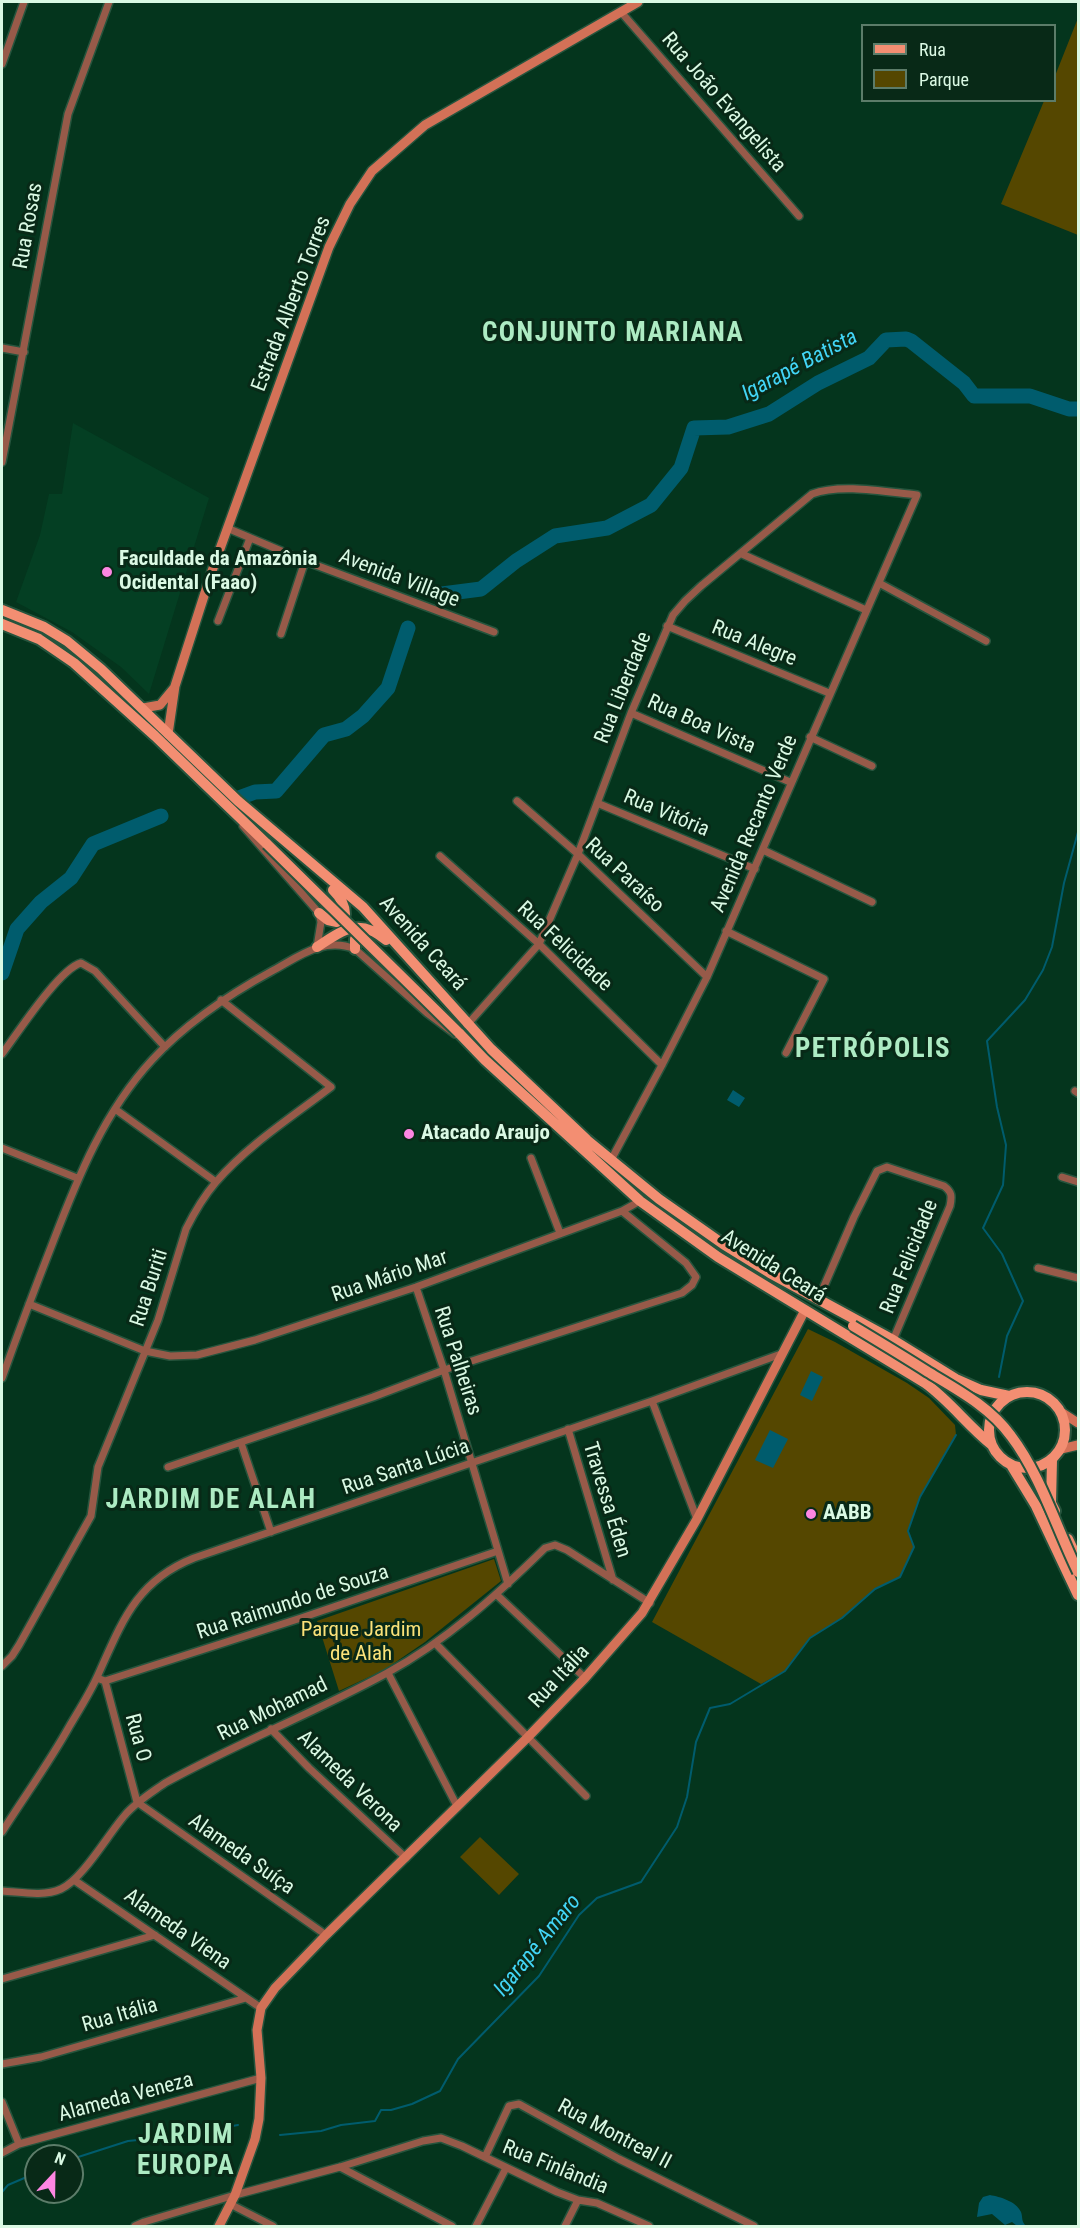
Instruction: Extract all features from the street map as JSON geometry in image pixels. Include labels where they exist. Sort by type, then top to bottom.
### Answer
[{"type":"main road","name":"Avenida Ceará","points":[[2,610],[44,627],[67,641],[101,669],[238,801],[363,907],[467,1025],[587,1140],[659,1199],[723,1244],[821,1301]]},
{"type":"main road","name":"Avenida Ceará","points":[[2,624],[39,639],[74,663],[237,815],[461,1036],[639,1201],[718,1257],[925,1383],[940,1394],[992,1445]]},
{"type":"main road","points":[[302,856],[340,897],[345,908],[345,914],[337,922],[319,913]]},
{"type":"main road","points":[[317,947],[336,935],[360,926],[375,931],[409,960]]},
{"type":"main road","points":[[356,949],[355,939],[367,928]]},
{"type":"main road","points":[[821,1301],[853,1326],[966,1395],[987,1410],[1004,1427],[1029,1465],[1078,1572]]},
{"type":"main road","points":[[821,1301],[893,1340],[967,1385],[1009,1396]]},
{"type":"main road","points":[[1011,1465],[1032,1468],[1052,1460],[1061,1449],[1066,1429],[1061,1412],[1049,1398],[1036,1393],[1022,1392],[1009,1396],[998,1405],[991,1417],[989,1431],[992,1445],[1000,1457],[1011,1465],[1036,1506],[1078,1595]]},
{"type":"main road","points":[[1052,1460],[1051,1503],[1078,1560]]},
{"type":"street","points":[[2,64],[24,2]]},
{"type":"street","name":"Rua Rosas","points":[[2,462],[68,114],[109,2]]},
{"type":"street","name":"Estrada Alberto Torres","points":[[168,734],[176,686],[227,528],[329,247],[350,204],[372,171],[425,125],[638,2]]},
{"type":"street","name":"Rua João Evangelista","points":[[621,12],[800,216]]},
{"type":"street","points":[[2,348],[24,352]]},
{"type":"street","name":"Rua Liberdade","points":[[467,1025],[538,944],[578,854],[631,713],[667,626],[685,601],[812,494],[824,489],[917,495]]},
{"type":"street","name":"Avenida Recanto Verde","points":[[611,1160],[707,977],[917,495]]},
{"type":"street","name":"Avenida Village","points":[[227,528],[305,561],[494,632]]},
{"type":"street","points":[[218,621],[250,538]]},
{"type":"street","points":[[742,554],[866,610]]},
{"type":"street","points":[[281,634],[305,561]]},
{"type":"street","points":[[879,583],[986,641]]},
{"type":"street","name":"Rua Alegre","points":[[667,626],[829,693]]},
{"type":"street","name":"Estrada Alberto Torres","points":[[143,708],[160,705],[176,686]]},
{"type":"street","name":"Rua Boa Vista","points":[[631,713],[790,782]]},
{"type":"street","points":[[810,737],[872,766]]},
{"type":"street","name":"Rua Paraíso","points":[[517,801],[578,854],[707,977]]},
{"type":"street","name":"Rua Vitória","points":[[597,803],[755,869]]},
{"type":"street","name":"Avenida Ceará","points":[[237,815],[244,829],[319,913]]},
{"type":"street","points":[[763,850],[872,902]]},
{"type":"street","name":"Rua Felicidade","points":[[440,856],[538,944],[662,1065]]},
{"type":"street","points":[[317,947],[321,922],[319,913]]},
{"type":"street","points":[[726,931],[824,979],[786,1053]]},
{"type":"street","points":[[2,1378],[77,1178],[97,1137],[150,1062],[221,1000],[317,947],[346,945],[356,949]]},
{"type":"street","name":"Avenida Ceará","points":[[356,949],[427,1013],[447,1029],[461,1036]]},
{"type":"street","points":[[2,1054],[55,984],[74,966],[81,963],[95,971],[165,1047]]},
{"type":"street","name":"Rua Buriti","points":[[2,1666],[16,1650],[91,1516],[98,1467],[158,1320],[186,1229],[198,1207],[216,1182],[264,1137],[331,1088],[221,1000]]},
{"type":"street","points":[[115,1109],[216,1182]]},
{"type":"street","points":[[2,1148],[77,1178]]},
{"type":"street","points":[[531,1158],[560,1233]]},
{"type":"street","name":"Rua Felicidade","points":[[821,1301],[854,1217],[877,1171],[887,1167],[944,1186],[950,1190],[952,1197],[950,1206],[893,1340]]},
{"type":"street","points":[[1062,1177],[1078,1182]]},
{"type":"street","name":"Rua Mário Mar","points":[[29,1304],[145,1351],[170,1356],[197,1355],[255,1340],[416,1287],[622,1211],[639,1201]]},
{"type":"street","points":[[168,1467],[373,1398],[444,1371],[681,1293],[692,1286],[696,1276],[686,1263],[622,1211]]},
{"type":"street","points":[[1038,1268],[1078,1278]]},
{"type":"street","name":"Rua Palheiras","points":[[416,1287],[444,1371],[508,1584]]},
{"type":"street","name":"Rua Itália","points":[[261,2008],[275,1988],[326,1935],[528,1738],[585,1678],[650,1603],[697,1519],[805,1310]]},
{"type":"street","name":"Rua Santa Lúcia","points":[[2,1832],[68,1730],[97,1678],[119,1627],[131,1608],[153,1582],[165,1572],[194,1558],[652,1401],[781,1354]]},
{"type":"street","points":[[652,1401],[697,1519]]},
{"type":"street","points":[[1061,1412],[1078,1423]]},
{"type":"street","name":"Travessa Éden","points":[[568,1429],[613,1580]]},
{"type":"street","points":[[241,1443],[271,1532]]},
{"type":"street","points":[[1061,1449],[1078,1445]]},
{"type":"street","name":"Rua Mohamad","points":[[74,1880],[137,1802],[171,1779],[388,1673],[435,1643],[496,1595],[545,1548],[555,1545],[567,1550],[650,1603]]},
{"type":"street","name":"Rua Raimundo de Souza","points":[[105,1682],[312,1615],[498,1551]]},
{"type":"street","points":[[496,1595],[585,1678]]},
{"type":"street","points":[[435,1643],[586,1796]]},
{"type":"street","points":[[388,1673],[457,1806]]},
{"type":"street","points":[[97,1678],[105,1682]]},
{"type":"street","name":"Rua O","points":[[105,1682],[137,1802]]},
{"type":"street","name":"Alameda Verona","points":[[271,1729],[309,1768],[406,1858]]},
{"type":"street","name":"Alameda Suíça","points":[[137,1802],[326,1935]]},
{"type":"street","points":[[2,1891],[36,1894],[50,1892],[63,1888],[74,1880]]},
{"type":"street","name":"Alameda Viena","points":[[74,1880],[261,2008]]},
{"type":"street","points":[[2,1978],[155,1935]]},
{"type":"street","name":"Rua Itália","points":[[2,2064],[41,2057],[246,1998]]},
{"type":"street","points":[[219,2226],[235,2195],[255,2139],[259,2119],[261,2078],[257,2030],[261,2008]]},
{"type":"street","name":"Alameda Veneza","points":[[2,2153],[19,2144],[261,2078]]},
{"type":"street","points":[[2,2102],[19,2144]]},
{"type":"street","name":"Rua Montreal II","points":[[485,2157],[509,2106],[519,2104],[619,2159],[754,2226]]},
{"type":"street","name":"Rua Finlândia","points":[[340,2168],[423,2140],[441,2138],[578,2200],[597,2203],[649,2226]]},
{"type":"street","points":[[135,2226],[235,2195],[340,2168],[452,2226]]},
{"type":"street","points":[[476,2226],[506,2168]]},
{"type":"street","points":[[565,2226],[578,2200]]},
{"type":"street","points":[[230,2205],[273,2226]]},
{"type":"shaded area","name":"Faculdade da Amazônia Ocidental (Faao)","points":[[73,423],[209,498],[149,694],[121,667],[72,632],[16,602],[40,535],[49,494],[62,494]]},
{"type":"green space","points":[[1078,18],[1078,235],[1001,204],[1044,102],[1056,102],[1056,73]]},
{"type":"green space","name":"AABB","points":[[808,1329],[907,1383],[929,1398],[955,1425],[956,1435],[920,1497],[908,1531],[914,1547],[900,1577],[875,1589],[842,1618],[810,1638],[785,1671],[761,1684],[652,1622]]},
{"type":"green space","name":"Parque Jardim de Alah","points":[[494,1559],[501,1581],[425,1642],[384,1670],[339,1691],[317,1621]]},
{"type":"green space","points":[[480,1837],[519,1874],[499,1895],[460,1857]]},
{"type":"water","points":[[733,1090],[745,1098],[739,1107],[727,1100]]},
{"type":"water","points":[[811,1371],[823,1377],[812,1401],[800,1395]]},
{"type":"water","points":[[770,1430],[788,1439],[773,1468],[755,1460]]},
{"type":"water","points":[[990,2195],[1012,2202],[1019,2208],[1026,2226],[1017,2226],[1012,2222],[1005,2225],[992,2214],[977,2217],[979,2203],[983,2197]]},
{"type":"waterway","name":"Igarapé Batista","points":[[442,594],[481,589],[516,561],[555,536],[607,528],[651,505],[681,468],[694,428],[728,427],[769,414],[818,383],[869,358],[886,340],[911,341],[964,383],[974,396],[1030,396],[1069,409],[1078,409]]},
{"type":"waterway","name":"Igarapé Batista","points":[[236,799],[255,792],[276,791],[324,735],[346,729],[363,716],[388,688],[408,628]]},
{"type":"waterway","name":"Igarapé Batista","points":[[2,973],[17,929],[41,902],[71,878],[93,844],[161,816]]},
{"type":"waterway","name":"Igarapé Amaro","points":[[999,1377],[1007,1336],[1023,1301],[1002,1254],[983,1228],[1003,1185],[1006,1145],[997,1107],[987,1041],[1025,1000],[1043,970],[1052,947],[1064,883],[1078,832]]},
{"type":"waterway","name":"Igarapé Amaro","points":[[280,2135],[321,2131],[341,2125],[375,2121],[381,2110],[391,2110],[412,2104],[440,2091],[458,2059],[539,1976],[579,1915],[597,1898],[641,1882],[677,1827],[687,1797],[696,1742],[710,1708],[730,1704],[785,1671],[810,1638],[842,1618],[875,1589],[900,1577],[914,1547],[908,1531],[920,1497],[956,1435]]},
{"type":"waterway","name":"Igarapé Amaro","points":[[84,2155],[128,2141],[177,2136],[238,2125]]},
{"type":"waterway","name":"Igarapé Amaro","points":[[2,2192],[8,2185],[24,2178]]},
{"type":"place","name":"Faculdade da Amazônia Ocidental (Faao)","points":[[107,572]]},
{"type":"place","name":"Atacado Araujo","points":[[409,1134]]},
{"type":"place","name":"AABB","points":[[811,1514]]},
{"type":"district","name":"CONJUNTO MARIANA","points":[[613,334]]},
{"type":"district","name":"PETRÓPOLIS","points":[[873,1050]]},
{"type":"district","name":"JARDIM DE ALAH","points":[[211,1501]]},
{"type":"district","name":"JARDIM EUROPA","points":[[186,2152]]}]
